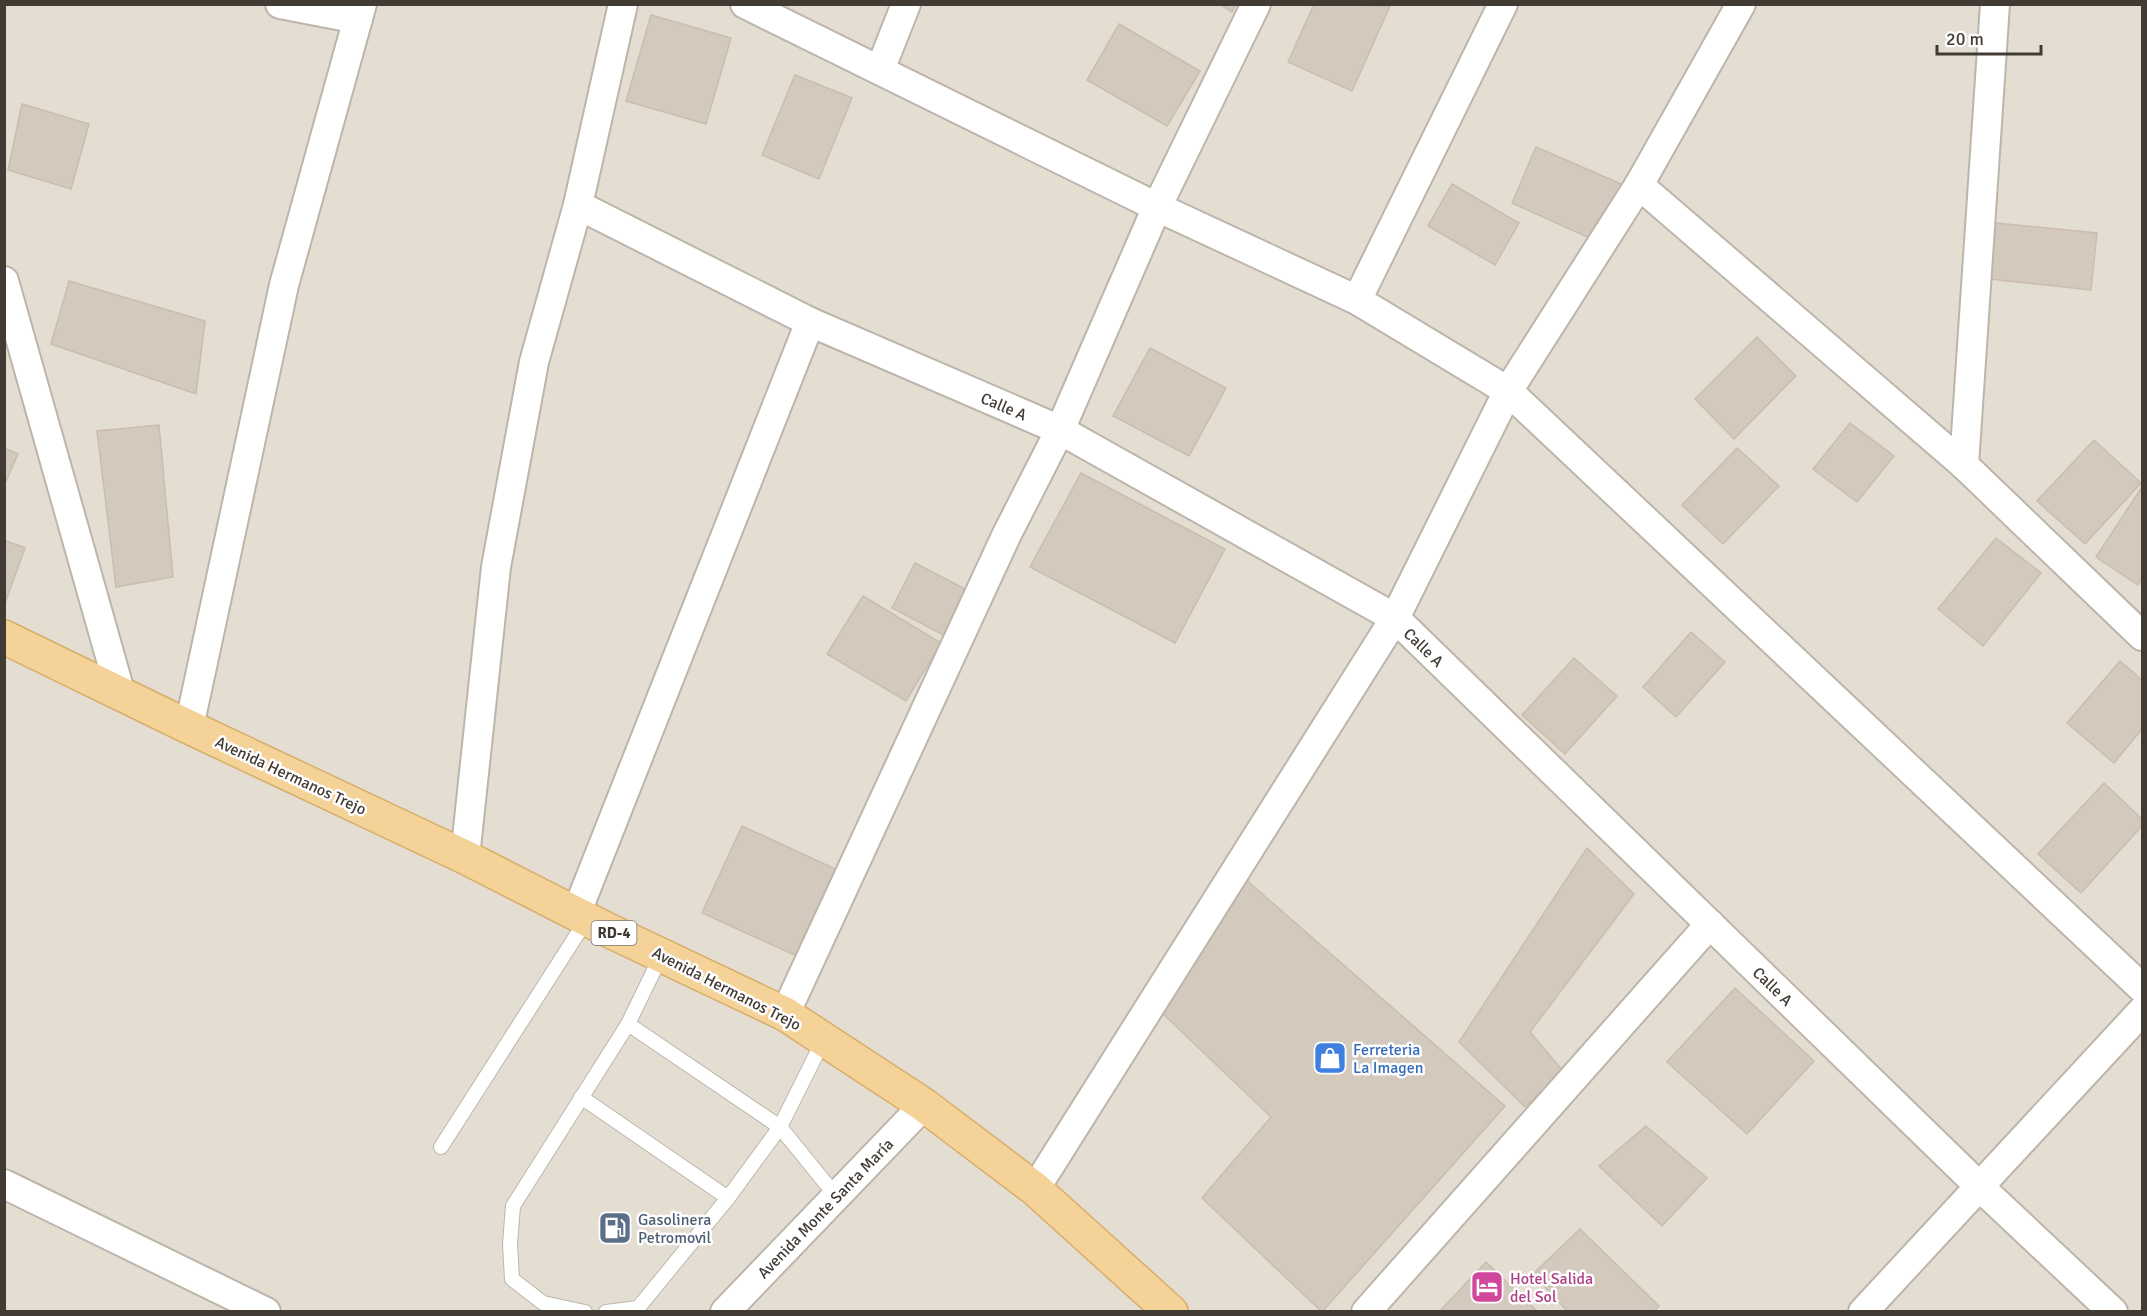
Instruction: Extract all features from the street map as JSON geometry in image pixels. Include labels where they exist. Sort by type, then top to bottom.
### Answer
[{"type":"main road","name":"Avenida Hermanos Trejo","points":[[4,637],[121,695],[465,857],[785,1014],[924,1105],[1035,1189],[1171,1311]]},
{"type":"street","points":[[189,727],[284,285],[360,12],[280,4]]},
{"type":"street","points":[[465,857],[496,567],[534,362],[578,205],[623,4]]},
{"type":"street","points":[[745,4],[1157,207],[1357,300],[1508,391],[2142,988]]},
{"type":"street","points":[[880,70],[906,4]]},
{"type":"street","points":[[785,1014],[1007,534],[1060,430],[1157,207],[1256,4]]},
{"type":"street","points":[[1357,300],[1503,4]]},
{"type":"street","points":[[1035,1189],[1395,618],[1508,391],[1639,185],[1741,4]]},
{"type":"street","points":[[1964,465],[1995,4]]},
{"type":"street","points":[[1639,185],[1964,465],[2142,636]]},
{"type":"street","name":"Calle A","points":[[578,205],[810,322],[1060,430],[1395,618],[1980,1187],[2113,1311]]},
{"type":"street","points":[[4,281],[121,695]]},
{"type":"street","points":[[582,916],[810,322]]},
{"type":"street","points":[[1366,1311],[1710,924]]},
{"type":"street","points":[[1863,1311],[2142,1011]]},
{"type":"street","name":"Avenida Monte Santa María","points":[[726,1311],[924,1105]]},
{"type":"street","points":[[4,1184],[266,1311]]},
{"type":"lane","points":[[441,1148],[582,916]]},
{"type":"lane","points":[[585,1311],[543,1303],[512,1280],[510,1244],[513,1206],[628,1024],[662,955]]},
{"type":"lane","points":[[628,1024],[780,1127],[836,1196]]},
{"type":"lane","points":[[606,1311],[638,1308],[728,1197],[780,1127],[824,1039]]},
{"type":"lane","points":[[581,1097],[728,1197]]},
{"type":"shaded area","points":[[5,5],[2142,5],[2142,1311],[5,1311]]},
{"type":"building","points":[[1219,4],[1236,4],[1232,12]]},
{"type":"building","points":[[1314,4],[1390,6],[1352,91],[1288,62]]},
{"type":"building","points":[[651,15],[731,38],[706,124],[626,101]]},
{"type":"building","points":[[1119,24],[1200,71],[1167,126],[1087,80]]},
{"type":"building","points":[[795,75],[852,98],[819,179],[762,155]]},
{"type":"building","points":[[22,104],[89,124],[71,189],[8,170]]},
{"type":"building","points":[[1536,147],[1621,184],[1596,241],[1512,203]]},
{"type":"building","points":[[1452,184],[1519,223],[1495,265],[1428,226]]},
{"type":"building","points":[[1996,223],[2097,233],[2091,290],[1990,279]]},
{"type":"building","points":[[69,281],[205,321],[196,394],[51,344]]},
{"type":"building","points":[[1757,337],[1796,376],[1734,439],[1695,399]]},
{"type":"building","points":[[1150,348],[1226,388],[1189,456],[1113,416]]},
{"type":"building","points":[[1850,423],[1894,456],[1857,502],[1813,469]]},
{"type":"building","points":[[159,425],[173,577],[116,587],[97,431]]},
{"type":"building","points":[[2094,440],[2141,483],[2085,544],[2037,501]]},
{"type":"building","points":[[4,448],[18,454],[4,486]]},
{"type":"building","points":[[1737,448],[1779,486],[1723,544],[1682,505]]},
{"type":"building","points":[[1081,473],[1225,549],[1175,643],[1030,567]]},
{"type":"building","points":[[2142,487],[2142,578],[2138,585],[2096,557]]},
{"type":"building","points":[[1996,538],[2041,573],[1983,646],[1938,609]]},
{"type":"building","points":[[4,540],[25,548],[4,606]]},
{"type":"building","points":[[915,563],[971,592],[947,637],[892,608]]},
{"type":"building","points":[[863,596],[941,643],[906,701],[827,654]]},
{"type":"building","points":[[1691,632],[1725,662],[1676,717],[1643,687]]},
{"type":"building","points":[[1574,658],[1617,696],[1565,754],[1522,715]]},
{"type":"building","points":[[2120,661],[2142,680],[2142,729],[2114,763],[2067,723]]},
{"type":"building","points":[[2104,783],[2142,819],[2142,826],[2081,893],[2038,854]]},
{"type":"building","points":[[742,826],[842,872],[801,958],[702,913]]},
{"type":"building","points":[[1587,848],[1634,894],[1530,1032],[1563,1071],[1525,1107],[1459,1042]]},
{"type":"building","name":"Ferreteria La Imagen","points":[[1244,878],[1505,1106],[1322,1312],[1202,1198],[1271,1117],[1159,1010]]},
{"type":"building","points":[[1735,988],[1814,1061],[1747,1134],[1667,1062]]},
{"type":"building","points":[[1646,1126],[1707,1178],[1662,1226],[1599,1166]]},
{"type":"building","points":[[1580,1229],[1659,1306],[1653,1312],[1568,1312],[1533,1274]]},
{"type":"building","name":"Hotel Salida del Sol","points":[[1486,1262],[1538,1312],[1439,1312]]},
{"type":"place","name":"Ferreteria La Imagen","points":[[1330,1058]]},
{"type":"place","name":"Gasolinera Petromovil","points":[[615,1228]]},
{"type":"place","name":"Hotel Salida del Sol","points":[[1487,1287]]}]
